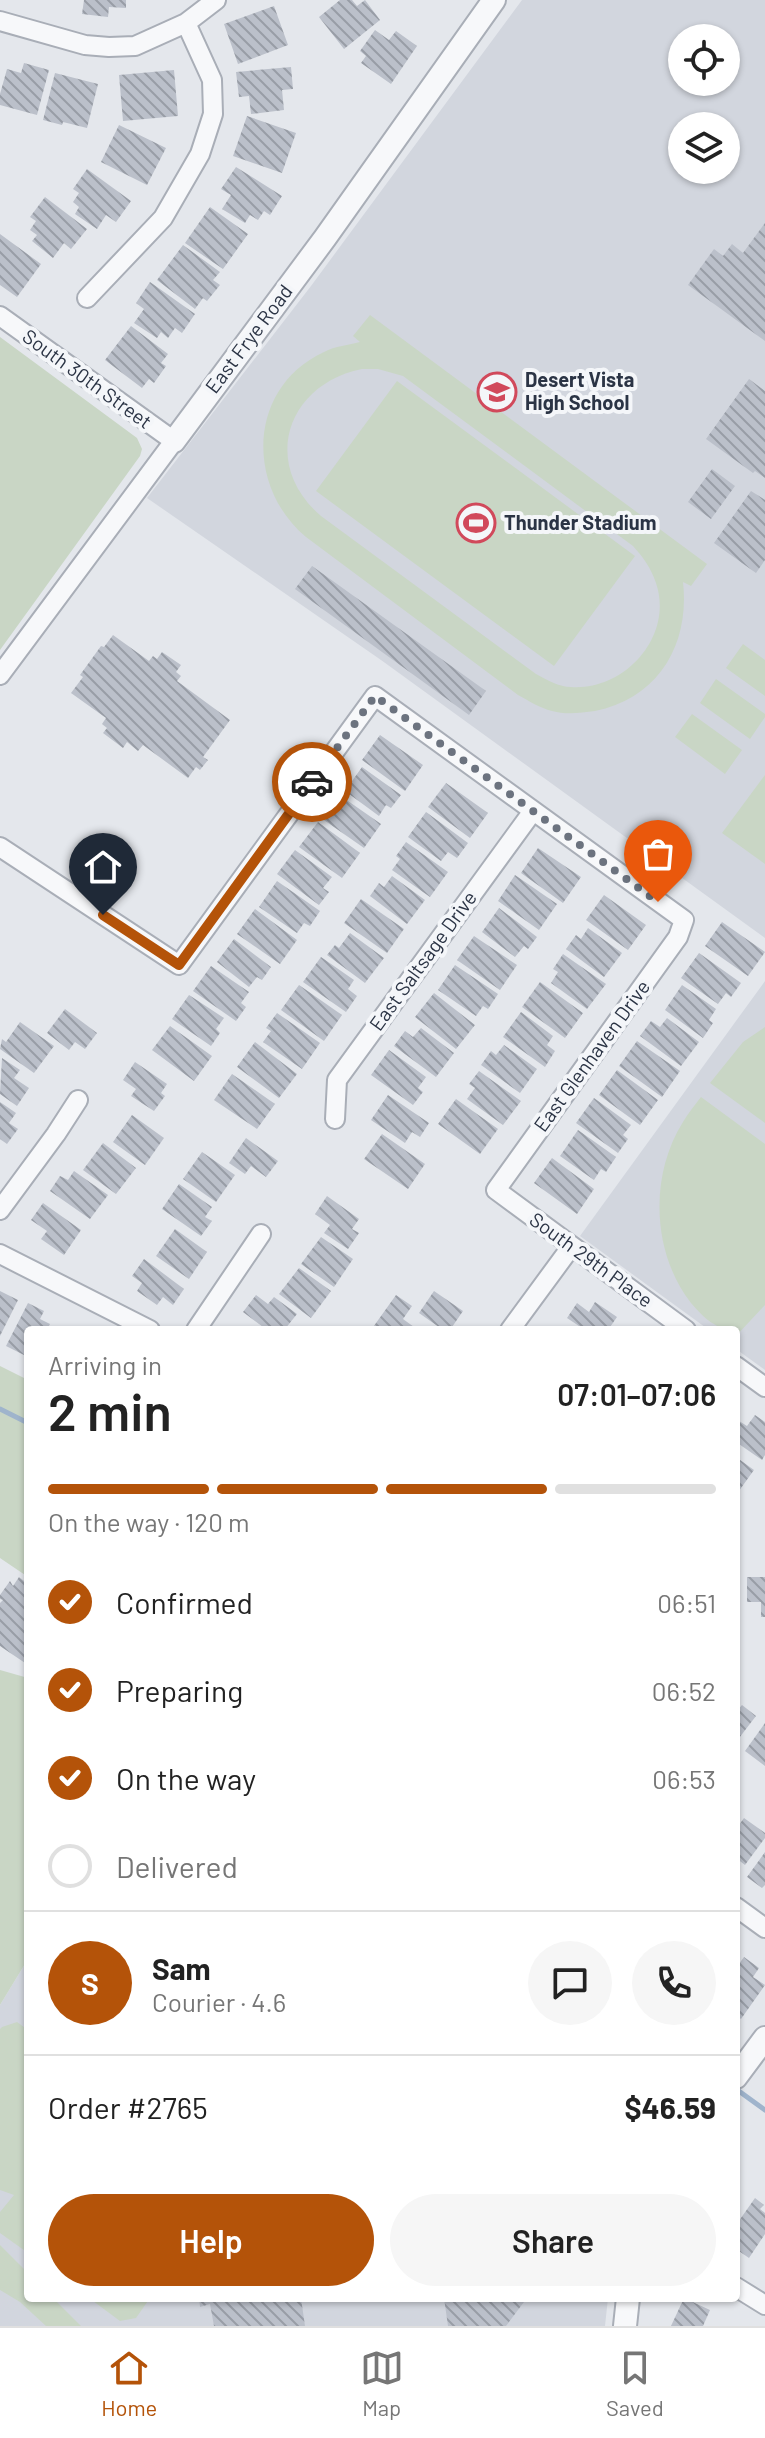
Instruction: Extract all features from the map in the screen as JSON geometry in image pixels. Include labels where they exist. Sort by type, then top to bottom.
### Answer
[{"type":"street","points":[[0,21],[85,45],[135,46],[186,23],[216,0]]},
{"type":"street","name":"East Frye Road","points":[[0,675],[325,238],[494,0]]},
{"type":"street","points":[[87,298],[163,218],[200,154],[213,114],[212,80],[186,23]]},
{"type":"street","name":"South 30th Street","points":[[0,316],[174,441]]},
{"type":"street","points":[[0,847],[179,965],[375,696],[533,811]]},
{"type":"street","name":"East Glenhaven Drive","points":[[496,1190],[678,937],[684,920],[533,811]]},
{"type":"street","name":"East Saltsage Drive","points":[[335,1119],[337,1080],[533,811]]},
{"type":"street","points":[[0,1210],[78,1100]]},
{"type":"street","name":"South 29th Place","points":[[496,1190],[680,1326]]},
{"type":"street","points":[[199,1326],[261,1234]]},
{"type":"street","points":[[513,1326],[571,1247]]},
{"type":"street","points":[[0,1254],[142,1326]]},
{"type":"street","points":[[740,1369],[765,1387]]},
{"type":"street","points":[[740,1910],[765,1928]]},
{"type":"street","points":[[740,2071],[765,2038]]},
{"type":"street","points":[[740,2289],[765,2305]]},
{"type":"street","points":[[625,2326],[628,2302]]},
{"type":"shaded area","name":"Desert Vista High School","points":[[522,0],[765,0],[765,938],[381,660],[147,498],[311,286]]},
{"type":"shaded area","points":[[765,981],[765,1370],[740,1352],[740,1326],[704,1326],[580,1236]]},
{"type":"shaded area","points":[[24,1966],[24,2302],[608,2302],[605,2326],[0,2326],[0,2005]]},
{"type":"green space","points":[[370,315],[707,564],[691,586],[683,582],[684,605],[675,647],[653,681],[637,694],[595,711],[563,713],[539,706],[518,695],[306,537],[286,516],[272,492],[265,465],[264,438],[269,412],[281,388],[299,368],[328,350],[360,342],[353,336]],"holes":[[[362,369],[378,369],[403,376],[640,554],[656,583],[660,603],[658,622],[651,640],[626,670],[610,680],[591,686],[567,687],[536,674],[321,516],[302,495],[291,473],[287,451],[290,429],[300,408],[315,391],[336,377]]]},
{"type":"green space","points":[[0,337],[137,438],[142,449],[140,456],[0,650]]},
{"type":"green space","name":"Thunder Stadium","points":[[397,381],[635,556],[554,666],[316,491]]},
{"type":"green space","points":[[743,644],[765,660],[765,696],[726,668]]},
{"type":"green space","points":[[716,679],[765,714],[750,739],[700,703]]},
{"type":"green space","points":[[692,714],[742,750],[725,774],[675,737]]},
{"type":"green space","points":[[765,775],[765,864],[722,833]]},
{"type":"green space","points":[[765,1027],[765,1123],[710,1083],[743,1042]]},
{"type":"green space","points":[[701,1097],[765,1144],[765,1305],[740,1332],[740,1326],[718,1326],[711,1322],[691,1303],[678,1283],[662,1238],[660,1190],[664,1166],[683,1122]]},
{"type":"green space","points":[[0,1366],[24,1378],[24,1574],[0,1558]]},
{"type":"green space","points":[[0,1670],[24,1677],[24,1966],[0,2005]]},
{"type":"green space","points":[[17,2022],[24,2027],[24,2250],[0,2233],[0,2212],[14,2195],[0,2190],[2,2027]]},
{"type":"green space","points":[[0,2245],[24,2269],[24,2302],[57,2302],[81,2326],[46,2326],[20,2302],[0,2290]]},
{"type":"green space","points":[[94,2302],[147,2302],[136,2318],[120,2321]]},
{"type":"building","points":[[84,0],[126,0],[126,8],[109,7],[108,17],[82,14]]},
{"type":"building","points":[[340,0],[352,0],[357,6],[365,0],[380,20],[344,49],[319,17]]},
{"type":"building","points":[[274,6],[288,45],[238,64],[224,24]]},
{"type":"building","points":[[375,30],[389,40],[396,31],[417,46],[391,84],[361,63],[366,56],[360,51]]},
{"type":"building","points":[[24,63],[49,70],[37,115],[0,105],[7,69],[21,73]]},
{"type":"building","points":[[291,67],[293,89],[282,90],[284,110],[251,114],[249,96],[239,97],[236,72]]},
{"type":"building","points":[[174,70],[178,116],[123,121],[119,75]]},
{"type":"building","points":[[55,73],[98,84],[87,128],[43,120]]},
{"type":"building","points":[[247,116],[296,133],[282,173],[233,156]]},
{"type":"building","points":[[119,125],[166,148],[147,185],[101,162]]},
{"type":"building","points":[[236,167],[282,196],[270,215],[264,211],[258,220],[250,215],[245,223],[222,209],[231,195],[221,189]]},
{"type":"building","points":[[87,169],[131,201],[116,222],[106,215],[97,229],[75,214],[79,207],[73,202],[79,193],[73,189]]},
{"type":"building","points":[[45,197],[87,229],[71,249],[64,243],[53,258],[32,241],[37,235],[30,230],[36,221],[30,217]]},
{"type":"building","points":[[210,207],[248,234],[223,269],[185,243]]},
{"type":"building","points":[[765,223],[765,341],[688,285],[714,249],[723,256],[732,244],[743,253]]},
{"type":"building","points":[[0,234],[41,264],[17,297],[0,285]]},
{"type":"building","points":[[183,245],[220,272],[213,280],[220,285],[207,301],[203,298],[195,309],[157,280]]},
{"type":"building","points":[[150,282],[195,314],[182,333],[175,328],[168,338],[161,332],[157,338],[134,323],[144,309],[136,303]]},
{"type":"building","points":[[131,326],[168,354],[161,363],[166,366],[154,383],[149,379],[142,388],[105,360]]},
{"type":"building","points":[[749,379],[765,391],[765,478],[755,471],[753,473],[706,439]]},
{"type":"building","points":[[712,469],[735,486],[711,519],[688,502]]},
{"type":"building","points":[[751,491],[765,500],[765,560],[756,573],[714,543]]},
{"type":"building","points":[[312,566],[486,691],[469,715],[295,589]]},
{"type":"building","points":[[113,635],[149,661],[153,656],[157,659],[162,652],[181,665],[176,672],[181,676],[177,681],[230,720],[203,757],[208,760],[200,770],[196,767],[188,778],[143,745],[138,751],[127,742],[123,748],[103,733],[107,728],[102,724],[106,718],[71,693],[101,646],[104,647]]},
{"type":"building","points":[[380,735],[423,765],[405,791],[362,760]]},
{"type":"building","points":[[362,767],[401,795],[391,808],[386,805],[379,816],[345,791]]},
{"type":"building","points":[[446,783],[488,813],[470,838],[428,807]]},
{"type":"building","points":[[338,794],[381,824],[364,848],[321,818]]},
{"type":"building","points":[[426,812],[468,843],[457,858],[448,852],[441,861],[408,837]]},
{"type":"building","points":[[318,822],[360,853],[342,878],[299,847]]},
{"type":"building","points":[[406,842],[448,872],[430,897],[392,870],[400,859],[396,856]]},
{"type":"building","points":[[538,848],[581,877],[563,903],[521,873]]},
{"type":"building","points":[[295,850],[332,877],[323,888],[329,892],[319,905],[277,874]]},
{"type":"building","points":[[515,875],[557,904],[539,930],[498,901]]},
{"type":"building","points":[[392,876],[425,900],[407,924],[370,896],[379,883],[384,887]]},
{"type":"building","points":[[277,881],[320,911],[310,926],[304,923],[297,933],[259,907]]},
{"type":"building","points":[[604,895],[646,925],[628,950],[586,920]]},
{"type":"building","points":[[361,899],[404,929],[387,953],[344,923]]},
{"type":"building","points":[[499,908],[537,937],[528,949],[524,946],[515,957],[482,932]]},
{"type":"building","points":[[255,909],[297,940],[280,964],[237,934]]},
{"type":"building","points":[[722,922],[765,952],[748,976],[705,946]]},
{"type":"building","points":[[588,928],[622,953],[604,977],[566,949],[576,935],[581,939]]},
{"type":"building","points":[[350,933],[384,958],[365,983],[327,955],[335,945],[339,948]]},
{"type":"building","points":[[474,936],[517,965],[500,990],[457,960]]},
{"type":"building","points":[[234,939],[271,967],[262,980],[257,977],[249,987],[217,962]]},
{"type":"building","points":[[699,953],[741,983],[731,997],[726,993],[718,1004],[681,978]]},
{"type":"building","points":[[563,954],[606,984],[587,1009],[551,983],[558,972],[553,969]]},
{"type":"building","points":[[321,957],[354,980],[348,989],[357,996],[346,1012],[303,982]]},
{"type":"building","points":[[455,965],[498,994],[488,1009],[483,1006],[476,1016],[438,990]]},
{"type":"building","points":[[211,966],[249,992],[241,1003],[246,1007],[236,1021],[193,991]]},
{"type":"building","points":[[540,982],[583,1013],[565,1038],[522,1007]]},
{"type":"building","points":[[299,985],[342,1015],[324,1041],[281,1010]]},
{"type":"building","points":[[682,985],[716,1009],[709,1020],[713,1023],[703,1038],[665,1010]]},
{"type":"building","points":[[434,993],[475,1025],[456,1049],[415,1017]]},
{"type":"building","points":[[189,995],[224,1018],[216,1029],[220,1033],[211,1046],[172,1019]]},
{"type":"building","points":[[65,1009],[97,1033],[85,1049],[75,1042],[69,1050],[47,1033]]},
{"type":"building","points":[[521,1012],[553,1036],[547,1045],[555,1051],[545,1067],[503,1037]]},
{"type":"building","points":[[277,1013],[320,1043],[302,1069],[263,1042],[271,1031],[266,1028]]},
{"type":"building","points":[[667,1018],[699,1042],[681,1066],[640,1036],[651,1021],[660,1027]]},
{"type":"building","points":[[20,1022],[54,1046],[34,1073],[0,1049],[2,1039],[6,1042]]},
{"type":"building","points":[[170,1026],[212,1056],[194,1081],[152,1050]]},
{"type":"building","points":[[421,1028],[454,1053],[436,1077],[394,1046],[405,1031],[413,1037]]},
{"type":"building","points":[[637,1041],[680,1071],[662,1097],[619,1066]]},
{"type":"building","points":[[255,1042],[297,1074],[279,1098],[237,1067]]},
{"type":"building","points":[[504,1045],[537,1069],[520,1093],[481,1065],[491,1051],[496,1055]]},
{"type":"building","points":[[389,1050],[426,1077],[418,1088],[423,1092],[413,1105],[371,1075]]},
{"type":"building","points":[[2,1058],[20,1070],[14,1078],[29,1088],[17,1106],[0,1094]]},
{"type":"building","points":[[135,1062],[167,1084],[161,1093],[165,1096],[154,1111],[131,1096],[136,1089],[123,1080]]},
{"type":"building","points":[[617,1070],[658,1100],[640,1125],[599,1095]]},
{"type":"building","points":[[479,1071],[521,1101],[503,1125],[467,1099],[475,1088],[469,1084]]},
{"type":"building","points":[[232,1074],[275,1104],[257,1129],[214,1100]]},
{"type":"building","points":[[388,1095],[429,1123],[420,1137],[412,1132],[405,1143],[371,1120]]},
{"type":"building","points":[[594,1098],[631,1125],[623,1135],[628,1139],[618,1153],[576,1123]]},
{"type":"building","points":[[456,1099],[498,1129],[480,1154],[438,1124]]},
{"type":"building","points":[[0,1102],[16,1113],[9,1123],[18,1129],[7,1144],[0,1139]]},
{"type":"building","points":[[132,1115],[164,1138],[145,1165],[113,1142]]},
{"type":"building","points":[[578,1130],[616,1157],[606,1172],[601,1169],[594,1180],[560,1156]]},
{"type":"building","points":[[382,1134],[425,1164],[408,1189],[364,1159]]},
{"type":"building","points":[[246,1138],[278,1161],[266,1177],[251,1166],[245,1174],[229,1163]]},
{"type":"building","points":[[103,1143],[136,1168],[116,1194],[83,1170]]},
{"type":"building","points":[[202,1152],[235,1175],[216,1202],[183,1179]]},
{"type":"building","points":[[552,1158],[594,1189],[577,1214],[534,1183]]},
{"type":"building","points":[[74,1171],[108,1195],[90,1219],[50,1191],[60,1176],[68,1180]]},
{"type":"building","points":[[179,1184],[212,1207],[205,1217],[212,1221],[201,1236],[162,1209]]},
{"type":"building","points":[[327,1196],[359,1219],[352,1229],[359,1233],[348,1249],[324,1233],[330,1225],[315,1214]]},
{"type":"building","points":[[43,1203],[81,1230],[64,1255],[41,1239],[47,1231],[31,1220]]},
{"type":"building","points":[[175,1229],[207,1252],[189,1279],[156,1256]]},
{"type":"building","points":[[321,1237],[353,1259],[334,1287],[301,1264]]},
{"type":"building","points":[[144,1259],[184,1289],[173,1305],[163,1297],[157,1305],[137,1291],[142,1283],[132,1276]]},
{"type":"building","points":[[299,1268],[331,1291],[311,1318],[279,1294]]},
{"type":"building","points":[[0,1291],[18,1300],[0,1336]]},
{"type":"building","points":[[434,1291],[463,1311],[453,1326],[437,1326],[419,1313]]},
{"type":"building","points":[[256,1295],[268,1304],[274,1297],[297,1314],[287,1326],[262,1326],[243,1312]]},
{"type":"building","points":[[396,1295],[412,1306],[403,1319],[413,1326],[374,1326]]},
{"type":"building","points":[[595,1302],[617,1317],[611,1326],[579,1326],[567,1318],[577,1303],[589,1312]]},
{"type":"building","points":[[28,1303],[44,1311],[40,1319],[49,1326],[24,1326],[24,1355],[6,1346]]},
{"type":"building","points":[[755,1415],[765,1422],[765,1455],[762,1460],[740,1445],[740,1422],[747,1426]]},
{"type":"building","points":[[740,1460],[754,1470],[740,1489]]},
{"type":"building","points":[[19,1577],[24,1581],[24,1662],[0,1646],[0,1603],[3,1600],[0,1595],[10,1581],[13,1586]]},
{"type":"building","points":[[747,1577],[765,1577],[765,1617],[761,1617],[761,1602],[747,1602]]},
{"type":"building","points":[[742,1705],[756,1716],[740,1737]]},
{"type":"building","points":[[765,1723],[765,1766],[745,1751]]},
{"type":"building","points":[[744,1818],[765,1833],[765,1838],[745,1865],[740,1861],[740,1824]]},
{"type":"building","points":[[765,1852],[765,1885],[762,1888],[747,1877]]},
{"type":"building","points":[[744,1957],[759,1968],[753,1977],[765,1985],[741,2019],[740,2018],[740,1962]]},
{"type":"building","points":[[755,2198],[764,2205],[760,2209],[765,2213],[765,2234],[749,2258],[740,2252],[740,2219]]},
{"type":"building","points":[[199,2302],[302,2302],[305,2326],[214,2326],[210,2304],[200,2307]]},
{"type":"building","points":[[445,2302],[524,2302],[506,2326],[448,2326]]},
{"type":"building","points":[[682,2302],[693,2302],[710,2310],[703,2326],[671,2326]]},
{"type":"waterway","points":[[0,1409],[24,1421]]},
{"type":"waterway","points":[[740,2092],[765,2110]]},
{"type":"way so far","points":[[312,782],[375,696],[658,902]]},
{"type":"place","name":"Desert Vista High School","points":[[497,392]]},
{"type":"place","name":"Thunder Stadium","points":[[476,523]]},
{"type":"route","points":[[103,915],[179,965],[312,782]]}]
